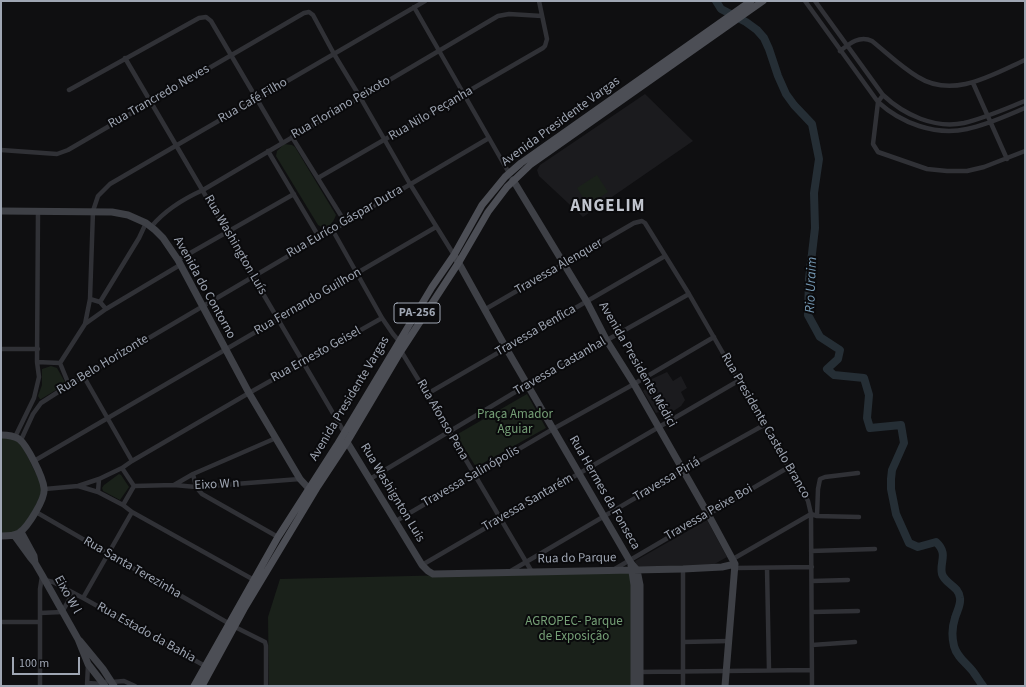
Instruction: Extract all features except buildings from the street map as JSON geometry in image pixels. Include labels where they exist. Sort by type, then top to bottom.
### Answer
[{"type":"main road","name":"Avenida Presidente Vargas","points":[[202,686],[254,580],[278,537],[347,442],[401,351],[459,262],[494,203],[513,180],[530,165],[748,6],[763,1]]},
{"type":"main road","name":"Avenida Presidente Vargas","points":[[194,686],[205,666],[244,609],[344,432],[399,341],[454,255],[485,200],[510,173],[535,153],[649,77]]},
{"type":"street","name":"Rua Café Filho","points":[[93,211],[98,196],[110,184],[425,1]]},
{"type":"street","points":[[539,1],[542,16]]},
{"type":"street","points":[[805,1],[878,102],[888,111],[905,121],[923,127],[944,131],[966,130],[1025,108]]},
{"type":"street","points":[[815,1],[883,95],[894,105],[910,114],[927,120],[946,124],[964,123],[988,116],[1025,101]]},
{"type":"street","points":[[414,8],[510,173]]},
{"type":"street","name":"Rua Trancredo Neves","points":[[1,150],[62,153],[152,102],[304,12],[309,12],[314,15],[334,54]]},
{"type":"street","name":"Rua Floriano Peixoto","points":[[100,302],[148,225],[168,209],[203,190],[292,136],[498,16],[509,14],[542,16]]},
{"type":"street","points":[[818,20],[825,15]]},
{"type":"street","name":"Rua Nilo Peçanha","points":[[318,178],[385,141],[543,48],[545,46],[546,39],[542,16]]},
{"type":"street","points":[[69,90],[199,18],[206,17],[211,21],[230,56],[282,142]]},
{"type":"street","points":[[840,51],[859,39],[866,38],[872,41],[919,78],[932,84],[948,87],[973,83],[1025,60]]},
{"type":"street","points":[[334,54],[410,184],[454,255]]},
{"type":"street","name":"Rua Washington Luís","points":[[125,58],[344,432]]},
{"type":"street","points":[[973,83],[1007,159]]},
{"type":"street","points":[[883,95],[878,102],[873,144],[878,152],[927,169],[947,171],[973,170],[1007,159],[1025,151]]},
{"type":"street","points":[[292,136],[345,222]]},
{"type":"street","name":"Rua Euríco Gáspar Dutra","points":[[202,306],[489,138]]},
{"type":"street","points":[[268,151],[319,237]]},
{"type":"street","name":"Avenida Presidente Médici","points":[[513,180],[587,302],[607,341],[659,426],[735,564]]},
{"type":"street","points":[[85,324],[106,309],[228,232],[294,194]]},
{"type":"street","name":"Avenida do Contorno","points":[[1,211],[112,212],[128,215],[148,225],[163,238],[179,263],[249,393],[300,479],[311,491]]},
{"type":"street","points":[[18,438],[34,398],[39,377],[37,362],[38,211]]},
{"type":"street","points":[[60,363],[85,324],[90,299],[93,211]]},
{"type":"street","name":"Rua Presidente Castelo Branco","points":[[634,223],[642,221],[645,223],[689,294],[738,381],[805,494],[811,514],[812,686]]},
{"type":"street","name":"Travessa Alenquer","points":[[484,310],[564,265],[634,223]]},
{"type":"street","name":"Rua Fernando Guilhon","points":[[34,461],[436,227]]},
{"type":"street","points":[[332,230],[358,273],[382,318],[399,341]]},
{"type":"street","name":"Rua Hermes da Fonseca","points":[[454,255],[484,310],[632,566]]},
{"type":"street","name":"Travessa Benfica","points":[[428,394],[665,256]]},
{"type":"street","name":"Travessa Castanhal","points":[[370,479],[689,294]]},
{"type":"street","points":[[90,299],[100,302],[106,309]]},
{"type":"street","name":"Rua Belo Horizonte","points":[[18,438],[41,403],[202,306]]},
{"type":"street","name":"Rua Ernesto Geisel","points":[[78,486],[99,480],[122,468],[249,393],[382,318]]},
{"type":"street","name":"Travessa Salinópolis","points":[[396,521],[714,337]]},
{"type":"street","points":[[1,349],[38,349]]},
{"type":"street","name":"Rua Afonso Pena","points":[[401,351],[428,394],[532,572]]},
{"type":"street","points":[[37,362],[60,363]]},
{"type":"street","points":[[60,363],[69,385]]},
{"type":"street","points":[[84,377],[132,461]]},
{"type":"street","name":"Travessa Santarém","points":[[422,565],[738,381]]},
{"type":"street","points":[[34,398],[41,403]]},
{"type":"street","name":"Travessa Piriá","points":[[508,572],[683,470],[764,425]]},
{"type":"street","name":"Rua Washignton Luis","points":[[344,432],[347,442],[422,565]]},
{"type":"street","points":[[1,435],[18,438],[34,461],[45,489],[36,512],[18,533],[1,536]]},
{"type":"street","points":[[174,485],[193,474],[276,438]]},
{"type":"street","name":"Travessa Peixe Boi","points":[[613,570],[632,566],[708,514],[789,467]]},
{"type":"street","points":[[122,468],[134,486],[123,505]]},
{"type":"street","points":[[817,516],[818,489],[820,480],[825,477],[858,472]]},
{"type":"street","points":[[193,474],[196,487],[202,494],[278,537]]},
{"type":"street","name":"Eixo W n","points":[[134,486],[174,485],[196,487],[300,479]]},
{"type":"street","points":[[98,492],[99,480]]},
{"type":"street","points":[[45,489],[78,486],[98,492],[254,580]]},
{"type":"street","name":"Rua Santa Terezinha","points":[[36,512],[108,555],[266,644],[266,686]]},
{"type":"street","points":[[83,598],[132,512]]},
{"type":"street","points":[[735,564],[811,514],[817,516],[859,517]]},
{"type":"street","name":"Eixo W l","points":[[18,533],[30,557],[35,563],[91,661],[109,683]]},
{"type":"street","points":[[811,551],[875,549]]},
{"type":"street","points":[[735,564],[767,568],[812,567]]},
{"type":"street","points":[[725,686],[735,564]]},
{"type":"street","name":"Rua do Parque","points":[[422,565],[430,573],[436,575],[613,570],[632,566],[683,569],[722,567],[735,564]]},
{"type":"street","points":[[632,566],[637,672],[640,686]]},
{"type":"street","points":[[767,568],[769,670]]},
{"type":"street","points":[[683,569],[683,686]]},
{"type":"street","points":[[40,686],[40,588],[43,578]]},
{"type":"street","name":"Rua Estado da Bahia","points":[[43,578],[83,598],[205,666]]},
{"type":"street","points":[[812,581],[848,580]]},
{"type":"street","points":[[40,613],[62,612],[73,593]]},
{"type":"street","points":[[812,612],[858,610]]},
{"type":"street","points":[[1,622],[40,622]]},
{"type":"street","points":[[683,642],[729,641]]},
{"type":"street","points":[[812,645],[855,642]]},
{"type":"street","points":[[91,661],[87,684],[124,681],[135,686]]},
{"type":"street","points":[[637,672],[812,670]]},
{"type":"street","points":[[634,686],[637,672]]},
{"type":"shaded area","points":[[645,94],[693,141],[583,217],[539,176],[537,170],[540,165]]},
{"type":"shaded area","points":[[667,372],[673,381],[681,376],[687,388],[681,392],[685,400],[681,406],[663,418],[659,412],[656,413],[643,391],[646,388],[643,383]]},
{"type":"shaded area","points":[[707,520],[727,557],[711,566],[637,566],[635,561]]},
{"type":"green space","points":[[284,144],[295,147],[336,215],[333,222],[328,226],[323,228],[318,225],[276,156],[277,151]]},
{"type":"green space","points":[[597,175],[608,192],[588,205],[577,188]]},
{"type":"green space","points":[[51,366],[57,368],[66,384],[40,399],[38,396],[42,385],[42,369]]},
{"type":"green space","name":"Praça Amador Aguiar","points":[[527,394],[546,428],[476,467],[456,435]]},
{"type":"green space","points":[[1,437],[20,441],[43,488],[35,507],[22,527],[11,534],[1,534]]},
{"type":"green space","points":[[119,474],[129,487],[120,500],[103,491],[102,488]]},
{"type":"green space","name":"AGROPEC- Parque de Exposição","points":[[629,571],[631,574],[632,686],[269,686],[268,617],[280,579]]},
{"type":"waterway","name":"Rio Uraim","points":[[716,1],[721,9],[746,22],[757,30],[764,38],[786,94],[812,124],[819,159],[814,193],[815,228],[809,279],[808,315],[820,337],[840,350],[838,359],[827,369],[834,375],[864,378],[869,395],[867,418],[870,428],[901,425],[904,443],[892,470],[891,479],[891,489],[896,514],[909,543],[918,547],[936,542],[940,546],[943,554],[942,574],[955,588],[960,598],[953,629],[955,650],[983,686]]},
{"type":"district","name":"ANGELIM","points":[[608,207]]}]
